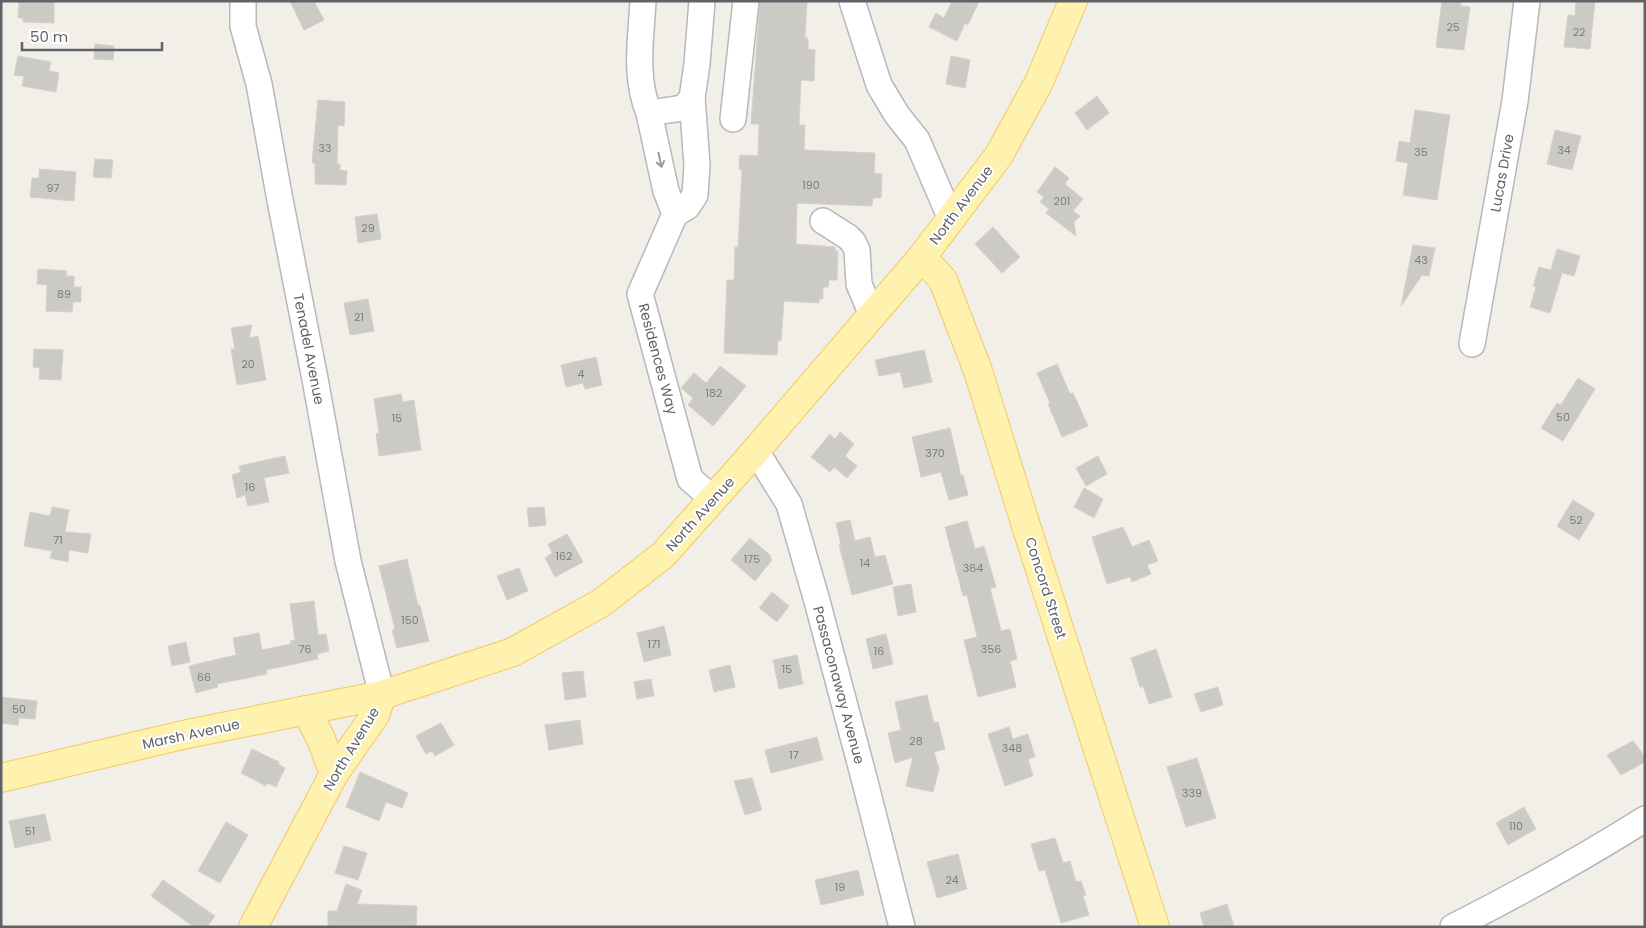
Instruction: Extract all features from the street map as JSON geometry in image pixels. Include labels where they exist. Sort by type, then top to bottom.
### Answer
[{"type":"main road","name":"North Avenue","points":[[253,927],[334,774],[375,715],[382,695],[513,652],[601,603],[663,555],[756,451],[922,257],[999,155],[1039,82],[1073,1]]},
{"type":"main road","name":"Concord Street","points":[[922,257],[943,280],[978,372],[1155,927]]},
{"type":"main road","name":"Marsh Avenue","points":[[1,778],[187,734],[382,695]]},
{"type":"main road","points":[[306,710],[321,740],[334,774]]},
{"type":"street","name":"Tenadel Avenue","points":[[243,1],[244,26],[259,84],[348,561],[382,695]]},
{"type":"street","points":[[643,1],[639,69],[643,97],[649,113],[666,191],[675,214],[687,207],[694,195],[697,165],[692,98],[702,1]]},
{"type":"street","points":[[733,119],[746,1]]},
{"type":"street","points":[[852,1],[879,85],[897,115],[917,140],[951,219]]},
{"type":"street","name":"Lucas Drive","points":[[1472,344],[1515,101],[1527,1]]},
{"type":"street","points":[[649,113],[683,108],[692,98]]},
{"type":"street","name":"Residences Way","points":[[675,214],[640,294],[690,479],[713,499]]},
{"type":"street","points":[[823,221],[853,242],[857,250],[859,284],[872,314]]},
{"type":"street","name":"Passaconaway Avenue","points":[[756,451],[788,504],[817,601],[902,927]]},
{"type":"street","points":[[1453,927],[1492,907],[1645,819]]},
{"type":"building","points":[[19,1],[54,1],[54,23],[23,22],[23,18],[18,18]]},
{"type":"building","points":[[290,1],[314,1],[324,20],[304,30]]},
{"type":"building","points":[[760,1],[807,1],[805,38],[808,38],[808,49],[815,50],[814,81],[801,80],[799,125],[805,125],[804,150],[875,153],[874,173],[882,174],[881,198],[873,198],[872,206],[797,203],[796,244],[835,247],[835,251],[838,251],[837,280],[829,280],[828,287],[823,287],[823,299],[819,299],[819,303],[784,301],[781,341],[778,340],[777,355],[724,353],[727,280],[734,280],[735,247],[738,247],[742,170],[739,169],[740,155],[758,156],[759,124],[751,124]]},
{"type":"building","points":[[952,1],[979,1],[968,25],[965,23],[957,41],[929,27],[936,13],[944,18]]},
{"type":"building","points":[[1442,1],[1461,1],[1460,6],[1470,7],[1464,50],[1436,47]]},
{"type":"building","points":[[1576,1],[1595,1],[1590,49],[1564,47],[1568,15],[1575,16]]},
{"type":"building","points":[[95,44],[114,46],[113,60],[94,59]]},
{"type":"building","points":[[18,56],[51,62],[49,71],[59,73],[56,92],[22,86],[24,76],[14,75]]},
{"type":"building","points":[[951,56],[970,60],[965,88],[946,84]]},
{"type":"building","points":[[1097,96],[1109,113],[1087,130],[1075,113]]},
{"type":"building","points":[[318,100],[345,102],[344,126],[338,125],[337,164],[340,164],[340,170],[347,171],[346,185],[315,184],[315,163],[312,163]]},
{"type":"building","points":[[1415,110],[1450,115],[1437,200],[1403,195],[1408,163],[1396,161],[1399,141],[1410,143]]},
{"type":"building","points":[[1555,130],[1581,136],[1572,170],[1547,164]]},
{"type":"building","points":[[95,159],[113,160],[111,178],[93,177]]},
{"type":"building","points":[[1055,167],[1069,178],[1065,184],[1083,199],[1073,211],[1080,216],[1074,222],[1076,236],[1046,213],[1049,209],[1040,202],[1044,197],[1037,192]]},
{"type":"building","points":[[39,169],[76,172],[74,201],[30,197],[32,178],[39,178]]},
{"type":"building","points":[[377,214],[381,239],[358,243],[355,217]]},
{"type":"building","points":[[993,227],[1020,257],[1002,273],[975,244]]},
{"type":"building","points":[[1413,245],[1435,248],[1429,276],[1422,275],[1401,306]]},
{"type":"building","points":[[1557,249],[1580,256],[1574,276],[1551,270]]},
{"type":"building","points":[[1539,267],[1562,273],[1550,313],[1530,307],[1536,287],[1533,286]]},
{"type":"building","points":[[38,269],[67,271],[66,276],[74,276],[74,287],[81,287],[81,302],[73,302],[72,312],[46,311],[47,285],[37,284]]},
{"type":"building","points":[[368,299],[374,331],[350,335],[344,303]]},
{"type":"building","points":[[252,325],[249,338],[258,336],[266,380],[237,385],[231,349],[235,349],[231,328]]},
{"type":"building","points":[[34,349],[63,350],[61,380],[39,379],[40,368],[33,367]]},
{"type":"building","points":[[924,350],[932,382],[904,388],[900,372],[879,376],[875,360]]},
{"type":"building","points":[[596,357],[602,385],[585,389],[583,383],[566,387],[561,365]]},
{"type":"building","points":[[1057,364],[1070,394],[1073,393],[1088,426],[1062,437],[1037,373]]},
{"type":"building","points":[[720,366],[746,386],[713,426],[688,405],[693,398],[681,388],[694,373],[706,383]]},
{"type":"building","points":[[1578,378],[1595,389],[1563,441],[1541,428],[1557,403],[1561,405]]},
{"type":"building","points":[[401,394],[403,402],[414,400],[421,450],[379,456],[376,434],[379,433],[374,399]]},
{"type":"building","points":[[950,428],[961,476],[963,475],[968,495],[949,500],[941,472],[921,477],[912,437]]},
{"type":"building","points":[[840,432],[854,444],[845,456],[857,466],[847,478],[834,467],[830,472],[811,457],[830,434],[835,439]]},
{"type":"building","points":[[285,456],[289,473],[264,478],[269,502],[248,506],[245,495],[237,498],[232,475],[241,472],[239,466]]},
{"type":"building","points":[[1098,456],[1107,474],[1086,486],[1076,468]]},
{"type":"building","points":[[1084,488],[1103,499],[1094,518],[1074,507]]},
{"type":"building","points":[[1573,500],[1595,514],[1579,540],[1557,526]]},
{"type":"building","points":[[52,507],[69,510],[65,532],[91,534],[88,553],[69,550],[68,562],[50,558],[52,551],[24,546],[30,512],[50,516]]},
{"type":"building","points":[[544,507],[546,525],[529,527],[527,508]]},
{"type":"building","points":[[850,520],[855,541],[870,537],[875,557],[885,555],[893,584],[852,595],[839,545],[841,545],[836,523]]},
{"type":"building","points":[[967,521],[975,549],[984,546],[996,587],[990,588],[1001,631],[1010,629],[1017,659],[1010,661],[1016,687],[978,697],[964,640],[977,637],[967,595],[963,596],[945,527]]},
{"type":"building","points":[[1123,527],[1132,547],[1149,540],[1158,561],[1147,565],[1151,574],[1132,582],[1130,577],[1107,584],[1092,537]]},
{"type":"building","points":[[567,534],[583,562],[555,577],[545,558],[552,553],[548,544]]},
{"type":"building","points":[[750,538],[771,556],[772,560],[755,581],[731,560]]},
{"type":"building","points":[[407,559],[429,641],[397,648],[392,630],[395,629],[379,566]]},
{"type":"building","points":[[519,568],[528,591],[507,600],[497,576]]},
{"type":"building","points":[[911,584],[916,612],[898,616],[893,587]]},
{"type":"building","points":[[772,592],[789,606],[777,622],[759,608]]},
{"type":"building","points":[[314,601],[318,635],[326,634],[329,651],[317,654],[318,659],[266,670],[267,674],[217,684],[218,687],[196,693],[189,666],[236,655],[233,638],[259,633],[262,650],[291,644],[290,641],[295,640],[290,604]]},
{"type":"building","points":[[664,626],[671,655],[644,662],[637,633]]},
{"type":"building","points":[[886,634],[893,664],[873,669],[866,639]]},
{"type":"building","points":[[186,642],[190,662],[172,666],[168,646]]},
{"type":"building","points":[[1156,649],[1172,697],[1149,704],[1143,686],[1140,687],[1131,658]]},
{"type":"building","points":[[797,655],[803,684],[779,689],[773,660]]},
{"type":"building","points":[[730,665],[735,687],[714,692],[709,670]]},
{"type":"building","points":[[583,671],[586,697],[565,700],[562,673]]},
{"type":"building","points":[[651,679],[654,696],[637,699],[634,682]]},
{"type":"building","points":[[1218,687],[1223,705],[1201,712],[1194,694]]},
{"type":"building","points":[[927,695],[934,723],[938,722],[945,749],[934,752],[939,769],[933,792],[906,786],[913,757],[895,763],[888,733],[901,730],[895,702]]},
{"type":"building","points":[[1,697],[37,701],[35,719],[19,718],[18,725],[1,723]]},
{"type":"building","points":[[580,720],[583,744],[549,750],[545,725]]},
{"type":"building","points":[[441,723],[454,745],[435,756],[432,751],[426,754],[416,736]]},
{"type":"building","points":[[1009,727],[1013,739],[1028,734],[1035,757],[1028,759],[1033,776],[1005,786],[988,734]]},
{"type":"building","points":[[817,737],[823,760],[771,773],[765,750]]},
{"type":"building","points":[[1633,741],[1645,757],[1645,762],[1621,775],[1607,755]]},
{"type":"building","points":[[252,749],[279,762],[278,764],[285,768],[276,787],[267,783],[266,786],[241,773]]},
{"type":"building","points":[[1197,758],[1216,818],[1186,827],[1167,767]]},
{"type":"building","points":[[360,772],[408,793],[402,808],[386,802],[379,821],[346,807]]},
{"type":"building","points":[[752,778],[762,810],[745,815],[734,781]]},
{"type":"building","points":[[1524,807],[1536,829],[1508,845],[1496,823]]},
{"type":"building","points":[[45,814],[51,840],[15,848],[9,821]]},
{"type":"building","points":[[226,822],[248,835],[220,883],[198,871]]},
{"type":"building","points":[[1055,838],[1063,863],[1070,861],[1076,882],[1081,881],[1086,895],[1083,896],[1089,915],[1061,923],[1045,870],[1039,871],[1031,844]]},
{"type":"building","points":[[344,846],[367,853],[358,880],[335,873]]},
{"type":"building","points":[[958,854],[967,889],[937,898],[927,862]]},
{"type":"building","points":[[858,870],[864,895],[821,905],[815,880]]},
{"type":"building","points":[[163,880],[215,916],[207,927],[194,927],[151,896]]},
{"type":"building","points":[[346,884],[362,890],[357,904],[417,906],[416,927],[328,927],[328,911],[337,911]]},
{"type":"building","points":[[1227,904],[1234,927],[1204,927],[1200,913]]}]
